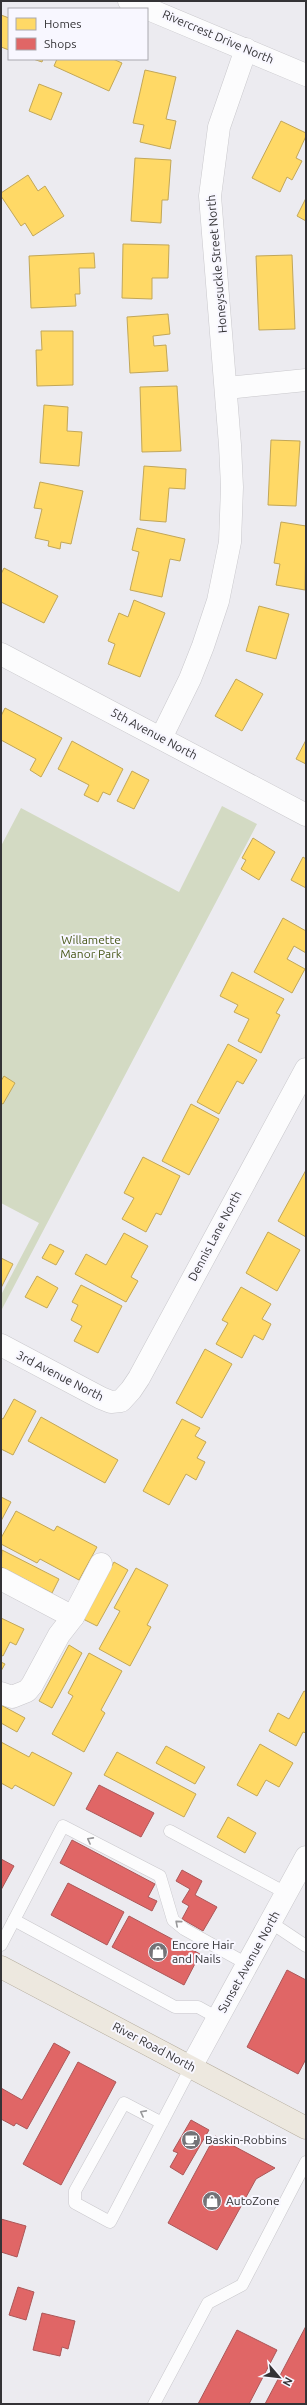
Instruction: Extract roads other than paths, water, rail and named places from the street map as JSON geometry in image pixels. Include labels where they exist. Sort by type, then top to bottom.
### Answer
[{"type":"main road","name":"River Road North","points":[[1,1967],[306,2128]]},
{"type":"street","name":"Rivercrest Drive North","points":[[130,1],[147,8]]},
{"type":"street","name":"Rivercrest Drive North","points":[[148,8],[306,74]]},
{"type":"street","name":"Honeysuckle Street North","points":[[161,738],[190,679],[203,646],[218,601],[228,549],[232,487],[227,388],[210,196],[219,127],[246,49]]},
{"type":"street","points":[[227,388],[306,380]]},
{"type":"street","name":"5th Avenue North","points":[[1,654],[306,815]]},
{"type":"street","name":"Dennis Lane North","points":[[121,1401],[139,1378],[306,1069]]},
{"type":"street","name":"3rd Avenue North","points":[[1,1345],[101,1398],[111,1402],[121,1401]]},
{"type":"street","points":[[1,1694],[12,1697],[27,1691],[59,1635],[74,1617],[101,1564]]},
{"type":"street","points":[[1,1579],[74,1617]]},
{"type":"street","name":"Sunset Avenue North","points":[[191,2067],[306,1857]]},
{"type":"lane","points":[[1,1945],[64,1826],[160,1876],[173,1920],[184,1929],[247,1964]]},
{"type":"lane","points":[[170,1830],[286,1893]]},
{"type":"lane","points":[[14,1920],[175,2007],[198,2007],[218,2018]]},
{"type":"lane","points":[[270,1922],[306,1946]]},
{"type":"lane","points":[[162,2123],[124,2103],[75,2191],[75,2203],[110,2222],[162,2123],[191,2067]]},
{"type":"lane","points":[[154,2404],[208,2303],[242,2285],[306,2162]]},
{"type":"place","name":"Encore Hair and Nails","points":[[158,1952]]},
{"type":"place","name":"Baskin-Robbins","points":[[191,2140]]},
{"type":"place","name":"AutoZone","points":[[212,2201]]},
{"type":"park label","name":"Willamette Manor Park","points":[[91,947]]}]
